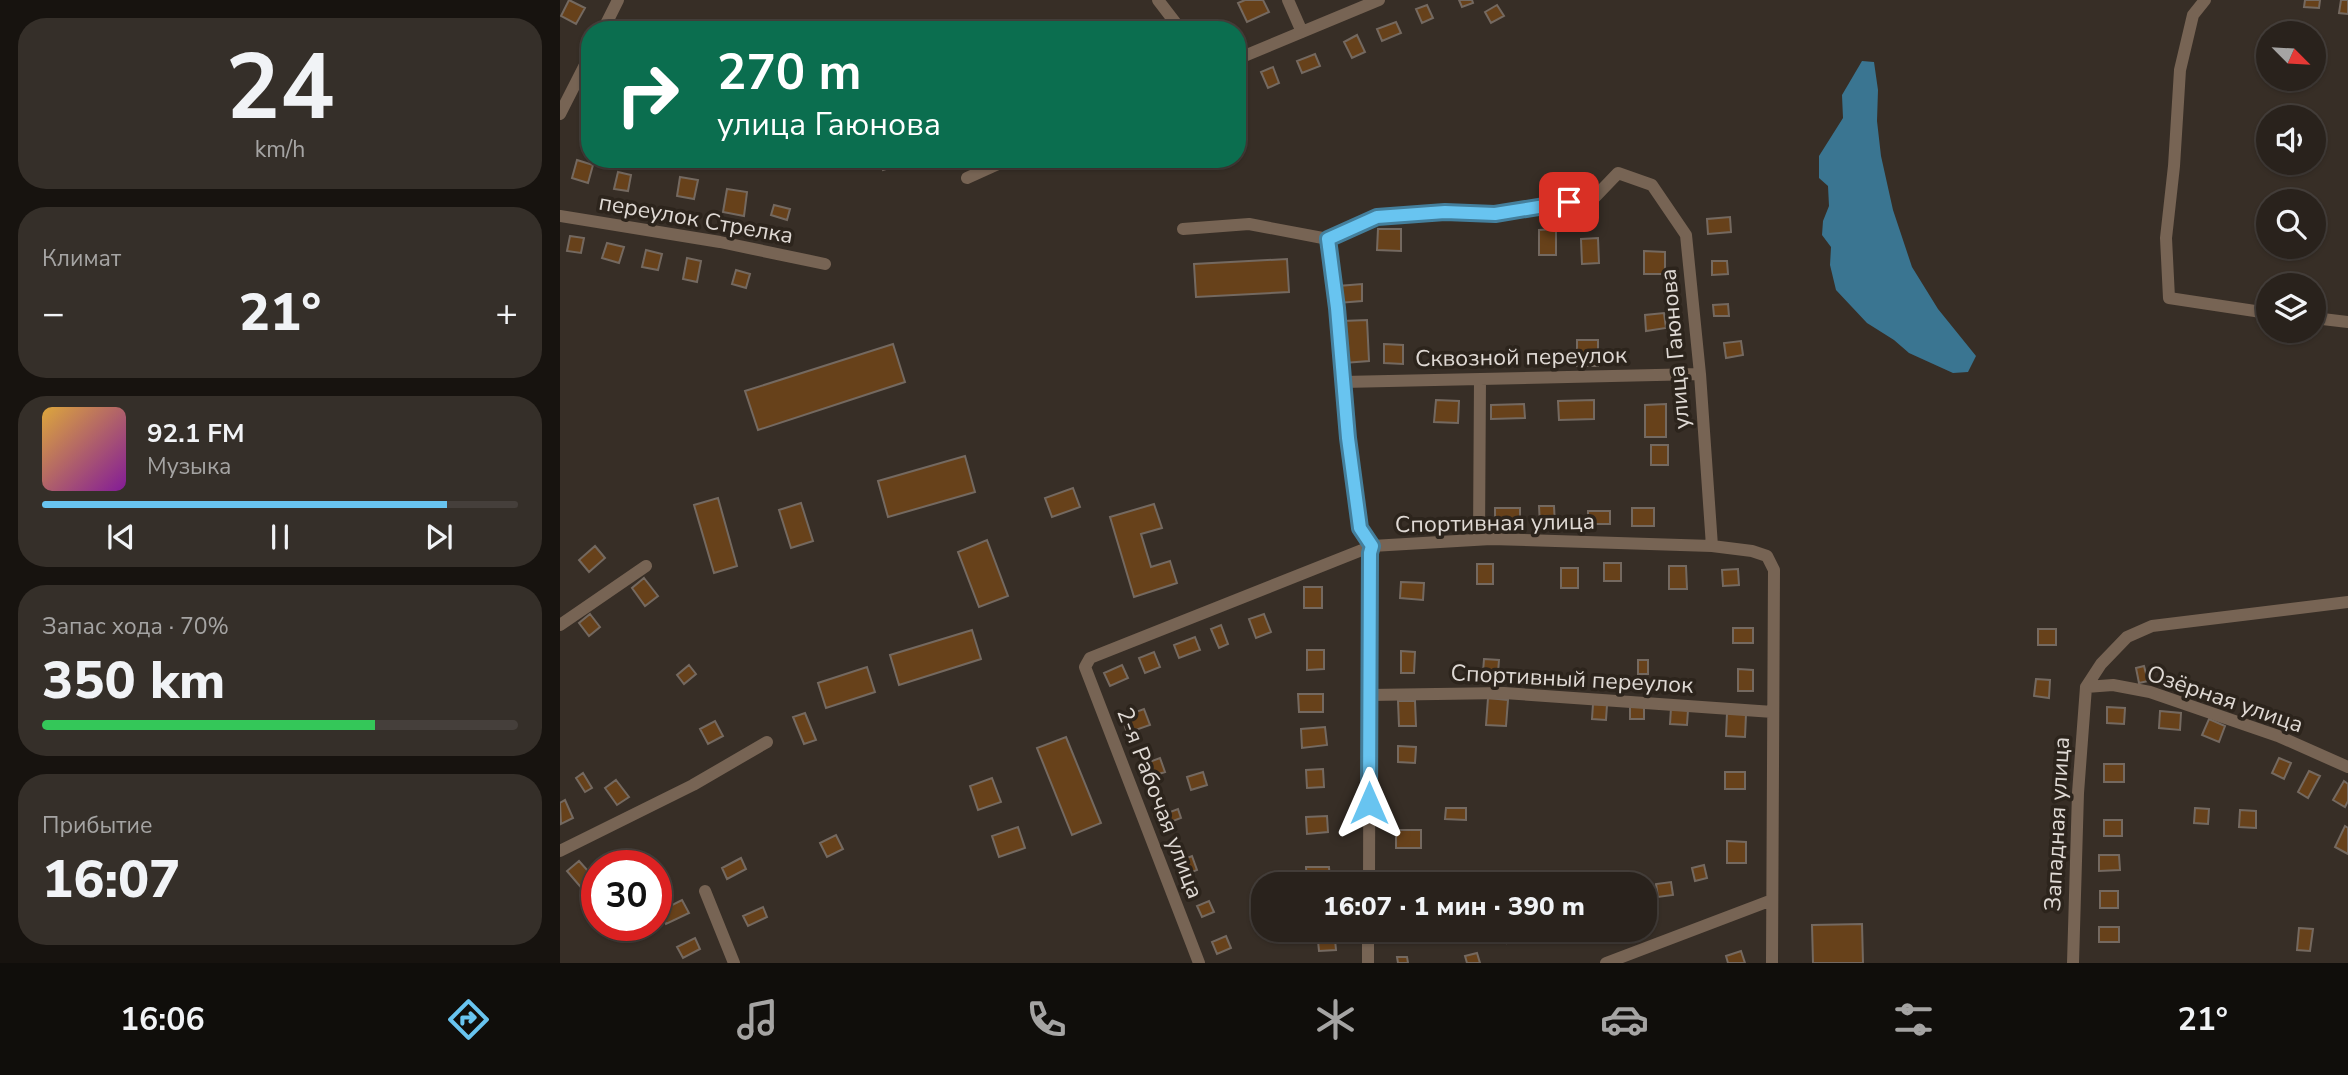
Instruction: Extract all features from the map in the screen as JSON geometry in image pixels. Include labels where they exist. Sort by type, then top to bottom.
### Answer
[{"type":"street","points":[[608,21],[618,0]]},
{"type":"street","points":[[1158,0],[1174,21]]},
{"type":"street","points":[[1288,0],[1302,32]]},
{"type":"street","points":[[1246,55],[1379,0]]},
{"type":"street","points":[[2205,0],[2193,15],[2179,70],[2174,166],[2166,238],[2169,298],[2256,311]]},
{"type":"street","points":[[560,114],[581,73]]},
{"type":"street","points":[[967,178],[989,168]]},
{"type":"street","name":"улица Гаюнова","points":[[1328,239],[1377,217],[1445,212],[1495,214],[1594,198],[1619,173],[1652,185],[1686,235],[1700,374],[1712,545]]},
{"type":"street","name":"переулок Стрелка","points":[[560,216],[720,242],[825,264]]},
{"type":"street","points":[[1183,229],[1249,224],[1328,239],[1360,528],[1372,546],[1369,872]]},
{"type":"street","points":[[2326,319],[2348,322]]},
{"type":"street","name":"Сквозной переулок","points":[[1343,382],[1700,374]]},
{"type":"street","points":[[1479,539],[1480,379]]},
{"type":"street","name":"Спортивная улица","points":[[1090,658],[1372,546],[1479,539],[1712,545]]},
{"type":"street","points":[[1712,545],[1767,556],[1774,570],[1772,963]]},
{"type":"street","points":[[560,625],[646,566]]},
{"type":"street","points":[[2086,687],[2101,664],[2127,637],[2152,626],[2348,602]]},
{"type":"street","name":"2-я Рабочая улица","points":[[1090,658],[1085,667],[1199,963]]},
{"type":"street","name":"Озёрная улица","points":[[2086,687],[2113,685],[2150,692],[2278,736],[2348,767]]},
{"type":"street","name":"Западная улица","points":[[2073,963],[2078,793],[2086,687]]},
{"type":"street","name":"Спортивный переулок","points":[[1369,695],[1504,693],[1773,712]]},
{"type":"street","points":[[560,851],[693,785],[767,741]]},
{"type":"street","points":[[705,891],[734,963]]},
{"type":"street","points":[[1606,963],[1772,900]]},
{"type":"street","points":[[1368,942],[1368,963]]},
{"type":"water","points":[[1862,61],[1874,62],[1881,156],[1893,210],[1912,267],[1938,309],[1976,356],[1968,372],[1953,373],[1909,353],[1867,323],[1836,290],[1830,265],[1831,247],[1822,235],[1823,221],[1829,206],[1828,186],[1819,178],[1819,156],[1843,118],[1842,95]]},
{"type":"building","points":[[569,0],[585,8],[576,24],[561,16]]},
{"type":"building","points":[[1245,0],[1263,0],[1269,12],[1247,22],[1238,3]]},
{"type":"building","points":[[1459,0],[1472,0],[1473,3],[1462,7]]},
{"type":"building","points":[[2305,0],[2320,0],[2319,8],[2304,7]]},
{"type":"building","points":[[2341,0],[2348,0],[2348,14],[2339,13]]},
{"type":"building","points":[[1427,5],[1433,18],[1422,23],[1416,9]]},
{"type":"building","points":[[1497,5],[1504,16],[1491,23],[1485,12]]},
{"type":"building","points":[[1396,22],[1401,33],[1382,41],[1377,29]]},
{"type":"building","points":[[1357,35],[1365,52],[1352,58],[1344,42]]},
{"type":"building","points":[[1315,54],[1320,66],[1302,73],[1297,61]]},
{"type":"building","points":[[1273,67],[1279,83],[1268,88],[1261,72]]},
{"type":"building","points":[[577,160],[581,161],[581,168],[592,168],[588,183],[572,178]]},
{"type":"building","points":[[618,172],[631,175],[628,191],[614,189]]},
{"type":"building","points":[[680,177],[698,180],[694,199],[677,196]]},
{"type":"building","points":[[727,189],[747,192],[744,216],[723,212]]},
{"type":"building","points":[[774,205],[790,209],[787,220],[771,215]]},
{"type":"building","points":[[1730,217],[1731,232],[1708,234],[1707,219]]},
{"type":"building","points":[[1378,229],[1401,229],[1401,251],[1377,250]]},
{"type":"building","points":[[1556,229],[1556,255],[1539,255],[1539,230]]},
{"type":"building","points":[[570,236],[584,238],[581,253],[567,251]]},
{"type":"building","points":[[1598,238],[1599,263],[1582,264],[1581,239]]},
{"type":"building","points":[[607,243],[624,247],[619,263],[602,258]]},
{"type":"building","points":[[646,250],[662,254],[658,270],[642,267]]},
{"type":"building","points":[[1644,251],[1665,252],[1665,274],[1644,274]]},
{"type":"building","points":[[687,258],[701,261],[697,282],[683,279]]},
{"type":"building","points":[[1287,259],[1289,292],[1196,297],[1194,264]]},
{"type":"building","points":[[1712,261],[1727,261],[1728,274],[1712,275]]},
{"type":"building","points":[[736,270],[750,274],[746,288],[732,284]]},
{"type":"building","points":[[1362,284],[1362,301],[1338,303],[1338,286]]},
{"type":"building","points":[[1728,304],[1729,316],[1714,316],[1713,305]]},
{"type":"building","points":[[1664,313],[1666,328],[1646,331],[1645,315]]},
{"type":"building","points":[[1367,320],[1369,361],[1344,363],[1342,321]]},
{"type":"building","points":[[1577,340],[1598,340],[1598,366],[1577,366]]},
{"type":"building","points":[[1741,341],[1743,355],[1726,358],[1724,343]]},
{"type":"building","points":[[893,344],[905,382],[758,430],[745,391]]},
{"type":"building","points":[[1384,344],[1403,345],[1403,364],[1384,363]]},
{"type":"building","points":[[1436,400],[1459,401],[1458,423],[1434,422]]},
{"type":"building","points":[[1594,400],[1594,419],[1559,420],[1558,401]]},
{"type":"building","points":[[1524,404],[1525,418],[1491,419],[1491,405]]},
{"type":"building","points":[[1666,404],[1666,437],[1645,437],[1645,405]]},
{"type":"building","points":[[1651,445],[1668,445],[1668,465],[1651,465]]},
{"type":"building","points":[[965,456],[975,492],[888,517],[878,481]]},
{"type":"building","points":[[1073,488],[1080,507],[1052,517],[1045,498]]},
{"type":"building","points":[[718,498],[737,566],[714,573],[694,505]]},
{"type":"building","points":[[801,503],[813,541],[791,548],[779,510]]},
{"type":"building","points":[[1154,504],[1162,528],[1141,534],[1151,567],[1170,561],[1177,583],[1134,597],[1110,517]]},
{"type":"building","points":[[1539,506],[1554,506],[1555,525],[1540,525]]},
{"type":"building","points":[[1495,508],[1520,508],[1520,524],[1495,524]]},
{"type":"building","points":[[1632,508],[1654,508],[1654,526],[1632,526]]},
{"type":"building","points":[[1588,511],[1610,511],[1610,524],[1588,524]]},
{"type":"building","points":[[987,540],[1008,596],[979,607],[958,552]]},
{"type":"building","points":[[595,546],[605,558],[589,572],[579,560]]},
{"type":"building","points":[[1604,563],[1621,563],[1621,581],[1604,581]]},
{"type":"building","points":[[1477,564],[1493,564],[1493,584],[1477,584]]},
{"type":"building","points":[[1669,566],[1686,566],[1687,589],[1669,589]]},
{"type":"building","points":[[1561,568],[1578,568],[1578,588],[1561,588]]},
{"type":"building","points":[[1738,569],[1739,585],[1723,586],[1722,570]]},
{"type":"building","points":[[644,578],[658,596],[645,606],[632,588]]},
{"type":"building","points":[[1401,582],[1424,583],[1423,600],[1400,598]]},
{"type":"building","points":[[1304,587],[1322,587],[1322,608],[1304,608]]},
{"type":"building","points":[[590,614],[600,627],[589,636],[579,623]]},
{"type":"building","points":[[1264,614],[1271,632],[1256,638],[1249,619]]},
{"type":"building","points":[[1221,625],[1228,644],[1219,648],[1211,629]]},
{"type":"building","points":[[1733,628],[1753,628],[1753,643],[1733,643]]},
{"type":"building","points":[[2038,629],[2056,629],[2056,645],[2038,645]]},
{"type":"building","points":[[972,630],[981,659],[899,685],[890,655]]},
{"type":"building","points":[[1195,637],[1200,650],[1179,658],[1174,645]]},
{"type":"building","points":[[1307,650],[1324,650],[1324,669],[1307,670]]},
{"type":"building","points":[[1401,651],[1415,652],[1414,673],[1401,673]]},
{"type":"building","points":[[1154,652],[1160,667],[1145,673],[1139,658]]},
{"type":"building","points":[[1484,659],[1499,660],[1498,673],[1483,672]]},
{"type":"building","points":[[1638,660],[1648,660],[1648,674],[1638,674]]},
{"type":"building","points":[[689,665],[696,674],[684,684],[677,675]]},
{"type":"building","points":[[1122,665],[1128,678],[1110,686],[1104,673]]},
{"type":"building","points":[[2144,666],[2148,681],[2139,683],[2136,668]]},
{"type":"building","points":[[867,667],[875,692],[826,708],[818,683]]},
{"type":"building","points":[[1738,669],[1753,670],[1753,691],[1738,691]]},
{"type":"building","points":[[2036,679],[2050,680],[2049,698],[2034,696]]},
{"type":"building","points":[[1298,694],[1323,694],[1323,712],[1299,712]]},
{"type":"building","points":[[1488,698],[1508,700],[1506,726],[1486,725]]},
{"type":"building","points":[[1398,701],[1415,701],[1416,726],[1399,726]]},
{"type":"building","points":[[1593,704],[1607,705],[1606,720],[1592,719]]},
{"type":"building","points":[[1630,706],[1644,706],[1644,719],[1630,719]]},
{"type":"building","points":[[2107,707],[2125,708],[2124,724],[2107,723]]},
{"type":"building","points":[[1671,708],[1688,710],[1687,725],[1670,724]]},
{"type":"building","points":[[1144,709],[1150,725],[1127,733],[1122,717]]},
{"type":"building","points":[[2160,711],[2181,713],[2180,730],[2159,728]]},
{"type":"building","points":[[805,713],[816,740],[804,744],[793,717]]},
{"type":"building","points":[[1727,713],[1746,714],[1745,737],[1726,736]]},
{"type":"building","points":[[2209,719],[2225,726],[2219,742],[2202,735]]},
{"type":"building","points":[[715,721],[723,736],[708,744],[700,729]]},
{"type":"building","points":[[1325,727],[1327,745],[1302,748],[1301,729]]},
{"type":"building","points":[[1066,737],[1101,823],[1072,835],[1037,748]]},
{"type":"building","points":[[1398,746],[1416,747],[1415,763],[1398,762]]},
{"type":"building","points":[[1160,758],[1165,772],[1149,777],[1144,764]]},
{"type":"building","points":[[2279,758],[2291,763],[2284,779],[2272,773]]},
{"type":"building","points":[[2104,764],[2124,764],[2124,782],[2104,782]]},
{"type":"building","points":[[1323,769],[1324,787],[1307,788],[1306,770]]},
{"type":"building","points":[[2309,771],[2320,776],[2308,798],[2298,792]]},
{"type":"building","points":[[1203,772],[1207,785],[1191,790],[1187,777]]},
{"type":"building","points":[[1725,772],[1745,772],[1745,789],[1725,789]]},
{"type":"building","points":[[583,773],[592,788],[585,792],[576,778]]},
{"type":"building","points":[[992,778],[1001,802],[978,810],[970,786]]},
{"type":"building","points":[[616,780],[629,797],[617,805],[605,788]]},
{"type":"building","points":[[2344,781],[2348,784],[2348,801],[2345,807],[2333,800]]},
{"type":"building","points":[[565,800],[573,818],[561,824],[560,803]]},
{"type":"building","points":[[1446,808],[1466,808],[1466,820],[1445,819]]},
{"type":"building","points":[[2195,808],[2209,809],[2208,824],[2194,823]]},
{"type":"building","points":[[1178,809],[1181,818],[1165,824],[1162,815]]},
{"type":"building","points":[[2240,810],[2256,811],[2256,828],[2239,827]]},
{"type":"building","points":[[1327,816],[1328,832],[1307,834],[1306,817]]},
{"type":"building","points":[[2104,820],[2122,820],[2122,836],[2104,836]]},
{"type":"building","points":[[2345,826],[2348,828],[2348,854],[2335,847]]},
{"type":"building","points":[[1018,827],[1025,848],[999,857],[992,836]]},
{"type":"building","points":[[1396,830],[1421,830],[1421,848],[1396,848]]},
{"type":"building","points":[[836,835],[843,849],[827,857],[820,843]]},
{"type":"building","points":[[1727,841],[1746,842],[1746,863],[1727,863]]},
{"type":"building","points":[[2099,855],[2119,855],[2120,870],[2099,871]]},
{"type":"building","points":[[1192,856],[1197,870],[1182,876],[1177,862]]},
{"type":"building","points":[[741,858],[746,869],[727,879],[722,868]]},
{"type":"building","points":[[579,861],[581,863],[581,887],[567,871]]},
{"type":"building","points":[[1704,865],[1707,878],[1695,881],[1692,868]]},
{"type":"building","points":[[1306,867],[1329,867],[1329,872],[1306,872]]},
{"type":"building","points":[[1671,882],[1673,895],[1658,897],[1657,884]]},
{"type":"building","points":[[2100,891],[2118,891],[2118,908],[2100,908]]},
{"type":"building","points":[[682,900],[689,913],[672,921],[672,905]]},
{"type":"building","points":[[1209,901],[1214,912],[1202,917],[1197,906]]},
{"type":"building","points":[[763,907],[767,917],[748,926],[743,916]]},
{"type":"building","points":[[1862,924],[1863,963],[1813,963],[1812,925]]},
{"type":"building","points":[[2099,927],[2119,927],[2119,942],[2099,942]]},
{"type":"building","points":[[2299,928],[2313,929],[2310,951],[2297,950]]},
{"type":"building","points":[[1226,936],[1231,948],[1217,954],[1212,942]]},
{"type":"building","points":[[695,938],[700,949],[683,958],[677,947]]},
{"type":"building","points":[[1318,942],[1335,942],[1336,950],[1319,951]]},
{"type":"building","points":[[1741,951],[1745,963],[1728,963],[1726,956]]},
{"type":"building","points":[[1477,953],[1480,963],[1467,963],[1465,956]]},
{"type":"building","points":[[1397,957],[1407,957],[1408,963],[1398,963]]},
{"type":"route","points":[[1369,803],[1372,546],[1360,528],[1328,239],[1377,217],[1445,212],[1495,214],[1569,202]]}]
